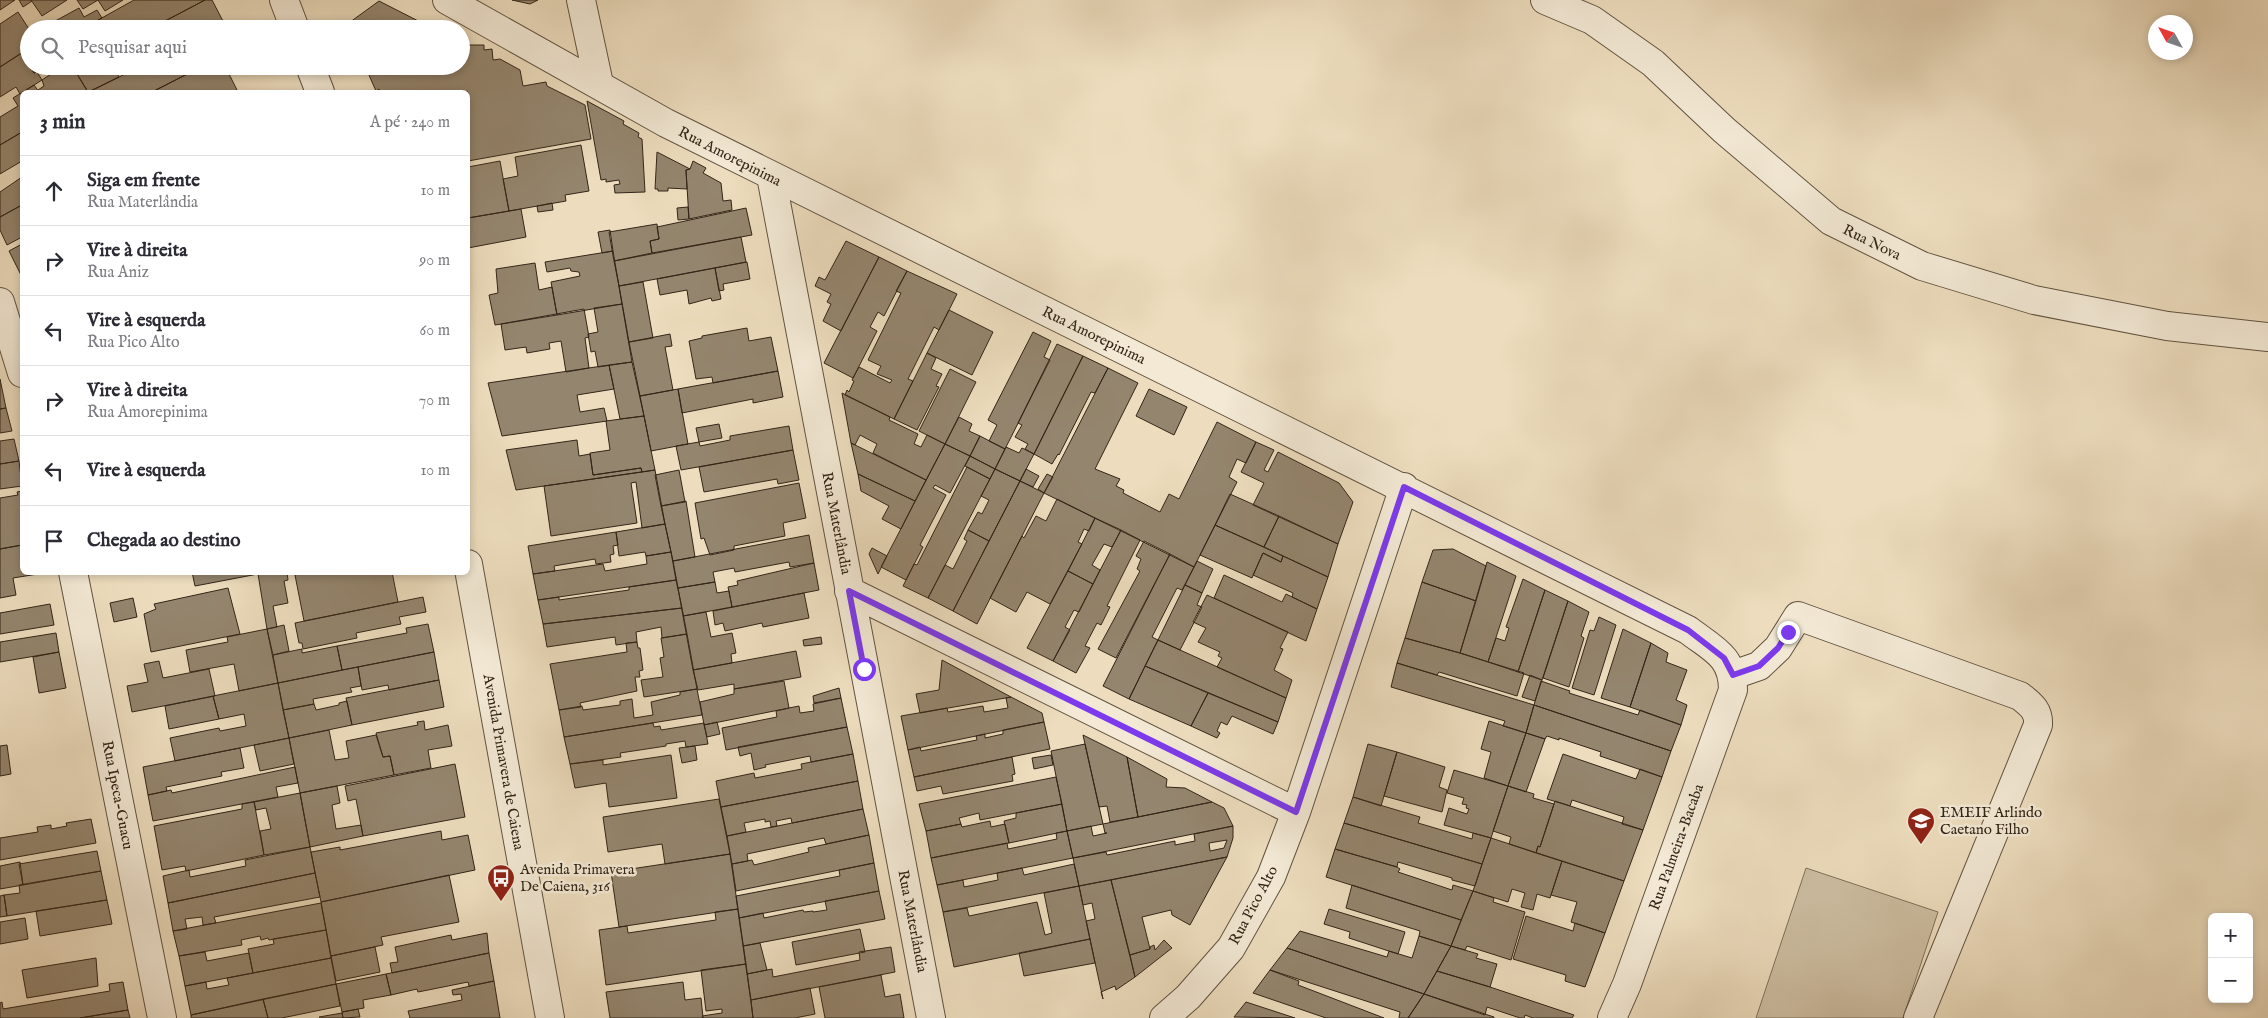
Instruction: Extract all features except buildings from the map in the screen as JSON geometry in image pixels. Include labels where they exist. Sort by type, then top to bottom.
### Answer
[{"type":"street","points":[[284,0],[292,20]]},
{"type":"street","name":"Rua Amorepinima","points":[[447,0],[666,123],[770,176],[1404,487],[1688,630],[1724,658],[1733,675]]},
{"type":"street","points":[[582,0],[599,84]]},
{"type":"street","name":"Rua Nova","points":[[1545,0],[1592,20],[1653,63],[1724,130],[1830,221],[1922,266],[2034,300],[2168,326],[2268,337]]},
{"type":"street","points":[[313,75],[319,90]]},
{"type":"street","name":"Rua Materlândia","points":[[770,176],[931,1018]]},
{"type":"street","points":[[0,302],[20,367]]},
{"type":"street","name":"Rua Pico Alto","points":[[1164,1018],[1188,997],[1231,948],[1271,877],[1296,812],[1404,487]]},
{"type":"street","name":"Rua Ipeca-Guacu","points":[[74,575],[162,1018]]},
{"type":"street","name":"Avenida Primavera de Caiena","points":[[470,575],[550,1018]]},
{"type":"street","points":[[849,591],[1296,812]]},
{"type":"street","points":[[1733,675],[1759,666],[1778,648],[1798,616],[2020,696],[2032,705],[2039,715],[2038,725],[1918,1018]]},
{"type":"street","name":"Rua Palmeira-Bacaba","points":[[1612,1018],[1627,984],[1733,690],[1733,675]]},
{"type":"shaded area","points":[[1806,868],[1938,912],[1903,1018],[1756,1018]]},
{"type":"place","name":"EMEIF Arlindo Caetano Filho","points":[[1921,845]]},
{"type":"place","name":"Avenida Primavera De Caiena, 316","points":[[501,902]]},
{"type":"route","points":[[864,669],[849,591],[1296,812],[1404,487],[1688,630],[1724,658],[1733,675],[1759,666],[1778,648],[1788,632]]}]
